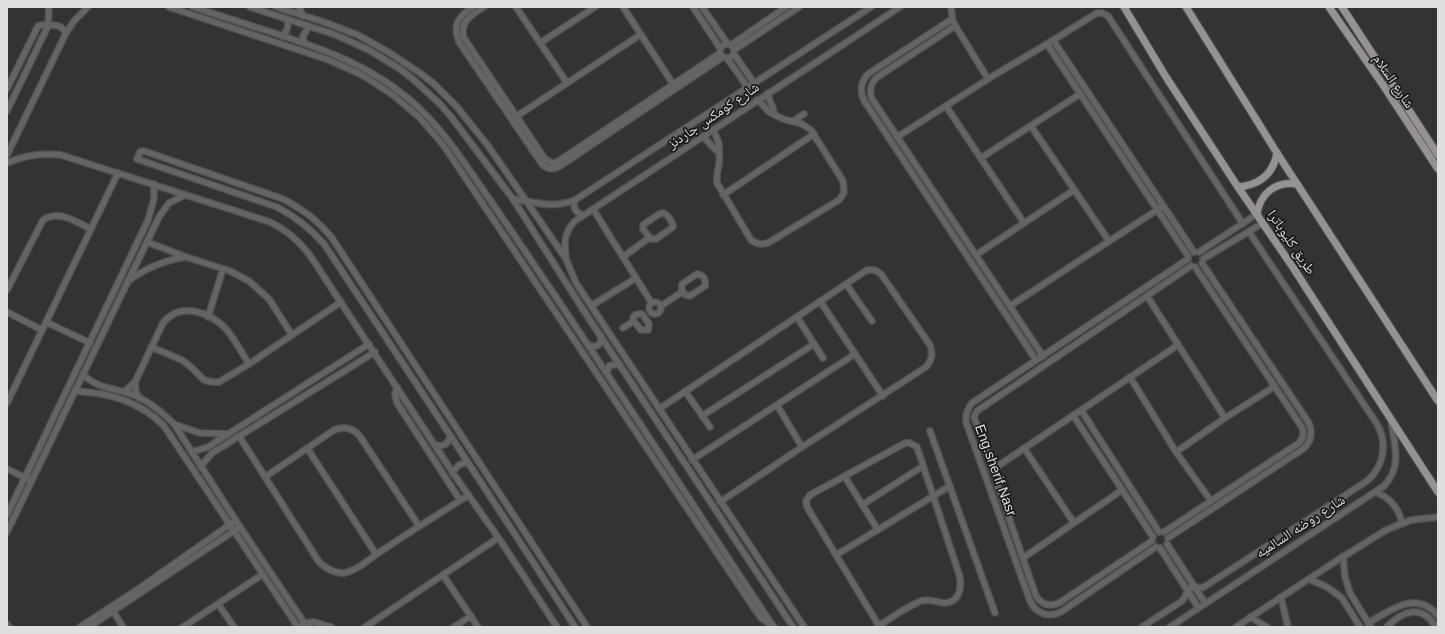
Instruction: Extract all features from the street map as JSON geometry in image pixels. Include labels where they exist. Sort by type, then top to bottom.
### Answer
[{"type":"main road","name":"طريق كليوباترا","points":[[1124,7],[1166,77],[1438,492]]},
{"type":"main road","points":[[1186,7],[1277,154],[1438,401]]},
{"type":"main road","name":"شارع السلام","points":[[1329,7],[1383,85],[1438,169]]},
{"type":"main road","name":"شارع السلام","points":[[1342,7],[1438,155]]},
{"type":"main road","points":[[1238,187],[1258,182],[1267,176],[1273,167],[1277,154]]},
{"type":"main road","points":[[1257,214],[1261,201],[1270,190],[1283,184],[1297,184]]},
{"type":"street","points":[[7,112],[48,26],[50,7]]},
{"type":"street","points":[[7,155],[66,33],[74,21],[88,7]]},
{"type":"street","points":[[169,7],[329,60],[362,75],[393,95],[420,118],[444,146],[756,611],[767,623],[774,627]]},
{"type":"street","points":[[193,7],[304,43],[350,61],[375,74],[398,90],[419,108],[438,128],[456,150],[607,373],[774,627]]},
{"type":"street","points":[[250,7],[336,35],[369,50],[400,69],[428,92],[452,118],[514,199],[601,336],[793,627]]},
{"type":"street","points":[[276,7],[341,28],[373,43],[420,73],[434,84],[457,107],[489,146],[566,259],[576,283],[804,627]]},
{"type":"street","points":[[299,7],[304,16]]},
{"type":"street","points":[[473,7],[461,16],[458,22],[456,35],[459,42],[542,164],[548,169],[560,166],[723,54]]},
{"type":"street","points":[[484,7],[468,18],[462,27],[464,38],[549,162],[555,163],[673,84],[723,54]]},
{"type":"street","points":[[516,7],[567,83]]},
{"type":"street","points":[[540,43],[595,7]]},
{"type":"street","points":[[623,7],[673,84]]},
{"type":"street","points":[[692,7],[723,54],[748,88]]},
{"type":"street","points":[[702,7],[732,48],[754,83]]},
{"type":"street","points":[[723,54],[731,57],[732,48],[786,7]]},
{"type":"street","points":[[732,48],[799,7]]},
{"type":"street","name":"شارع كومكس جاردنز","points":[[514,199],[550,205],[564,204],[575,200],[871,7]]},
{"type":"street","name":"شارع كومكس جاردنز","points":[[566,259],[565,241],[568,228],[575,221],[900,7]]},
{"type":"street","points":[[951,7],[952,19],[955,26],[988,79]]},
{"type":"street","points":[[897,137],[1096,13],[1102,13],[1108,16],[1243,224]]},
{"type":"street","points":[[222,25],[224,17]]},
{"type":"street","points":[[282,36],[285,34],[288,26],[287,19]]},
{"type":"street","points":[[952,19],[868,74],[862,84],[862,95],[865,102],[1036,360]]},
{"type":"street","points":[[7,89],[37,28],[42,24],[48,26],[53,24],[63,29],[66,33]]},
{"type":"street","points":[[304,43],[304,32],[309,26]]},
{"type":"street","points":[[955,26],[876,78],[870,90],[872,99],[1043,356]]},
{"type":"street","points":[[517,116],[640,34]]},
{"type":"street","points":[[1053,40],[1164,206],[1197,252],[1202,255],[1203,261],[1309,423],[1312,434],[1310,441],[1303,449],[1168,538],[1167,544],[1205,603]]},
{"type":"street","points":[[369,50],[373,43]]},
{"type":"street","points":[[723,54],[723,44],[732,48]]},
{"type":"street","points":[[1047,44],[1158,209],[1188,257],[1188,262],[1193,267],[1275,386],[1303,429],[1304,437],[1299,443],[1211,501],[1161,532],[1155,534],[1152,539],[1059,603],[1052,605],[1041,602],[1036,596],[974,419],[975,413],[1147,296],[1193,267],[1199,267],[1203,261],[1263,223]]},
{"type":"street","points":[[1076,87],[1082,84]]},
{"type":"street","points":[[768,93],[768,100],[774,109],[774,114]]},
{"type":"street","points":[[981,158],[1080,94]]},
{"type":"street","points":[[714,129],[719,145],[719,164],[716,179],[718,187],[751,240],[758,244],[768,243],[839,200],[844,193],[843,181],[814,134],[806,127],[793,121],[783,119],[769,112],[757,100]]},
{"type":"street","points":[[946,106],[1024,223]]},
{"type":"street","points":[[793,121],[804,114]]},
{"type":"street","points":[[1031,126],[1109,241]]},
{"type":"street","points":[[723,195],[814,134]]},
{"type":"street","points":[[702,137],[707,140],[718,152]]},
{"type":"street","points":[[480,153],[489,146]]},
{"type":"street","points":[[575,627],[324,244],[310,228],[293,215],[277,207],[137,159],[140,152],[144,151],[283,199],[302,209],[318,222],[332,238],[587,627]]},
{"type":"street","points":[[7,163],[30,155],[46,153],[62,155],[270,222],[284,229],[298,240],[375,352],[453,473],[557,627]]},
{"type":"street","points":[[7,403],[118,173]]},
{"type":"street","points":[[228,190],[231,181]]},
{"type":"street","points":[[7,514],[151,214],[154,199],[154,184]]},
{"type":"street","points":[[976,254],[1074,190]]},
{"type":"street","points":[[7,532],[159,217],[169,203],[185,195]]},
{"type":"street","points":[[575,200],[575,210],[578,214],[583,215]]},
{"type":"street","points":[[1010,306],[1164,206]]},
{"type":"street","points":[[593,209],[651,302]]},
{"type":"street","points":[[491,217],[499,213]]},
{"type":"street","points":[[7,290],[43,220],[50,215],[58,214],[91,229]]},
{"type":"street","points":[[151,214],[159,217]]},
{"type":"street","points":[[659,214],[665,214],[673,223],[672,228],[656,239],[652,240],[649,238],[643,229],[643,226],[659,214]]},
{"type":"street","points":[[1188,257],[1229,234],[1257,214]]},
{"type":"street","points":[[1194,586],[1200,588],[1204,586],[1367,481],[1378,467],[1383,451],[1382,434],[1377,424],[1249,232]]},
{"type":"street","points":[[1229,234],[1233,241]]},
{"type":"street","points":[[623,257],[649,238]]},
{"type":"street","points":[[147,242],[242,277],[263,292],[292,335]]},
{"type":"street","points":[[127,282],[141,272],[155,265],[186,257]]},
{"type":"street","name":"Eng.sherif Nasr","points":[[1158,547],[1061,612],[1053,615],[1045,615],[1038,611],[1032,605],[1001,520],[966,422],[966,413],[972,403],[1094,322],[1188,257]]},
{"type":"street","points":[[208,317],[223,269]]},
{"type":"street","points":[[659,409],[867,270],[872,269],[881,274],[931,348],[931,358],[926,367],[720,502]]},
{"type":"street","points":[[697,274],[704,278],[706,282],[705,286],[690,296],[682,292],[682,284],[697,274]]},
{"type":"street","points":[[591,306],[636,278]]},
{"type":"street","points":[[570,287],[576,283]]},
{"type":"street","points":[[846,284],[872,321]]},
{"type":"street","points":[[646,318],[660,311],[661,306],[682,292]]},
{"type":"street","points":[[1147,296],[1225,418]]},
{"type":"street","points":[[820,301],[883,396]]},
{"type":"street","points":[[151,347],[182,360],[201,377],[212,382],[219,382],[223,381],[249,364],[341,302]]},
{"type":"street","points":[[651,302],[657,302],[661,306]]},
{"type":"street","points":[[651,302],[649,304],[649,310],[652,314]]},
{"type":"street","points":[[124,392],[135,382],[163,323],[174,313],[189,310],[208,317],[218,323],[227,331],[249,364]]},
{"type":"street","points":[[7,312],[42,330]]},
{"type":"street","points":[[642,314],[649,324],[648,330],[641,330],[634,321],[633,318],[635,315],[642,314]]},
{"type":"street","points":[[797,317],[823,358]]},
{"type":"street","points":[[623,328],[634,321]]},
{"type":"street","points":[[46,322],[90,343]]},
{"type":"street","points":[[1094,322],[1099,329]]},
{"type":"street","points":[[1241,336],[1248,331]]},
{"type":"street","points":[[588,345],[592,347],[600,344],[601,336]]},
{"type":"street","points":[[192,452],[204,449],[226,436],[369,344]]},
{"type":"street","points":[[702,416],[814,344]]},
{"type":"street","points":[[992,470],[1178,345]]},
{"type":"street","points":[[201,467],[208,457],[228,443],[375,352]]},
{"type":"street","points":[[692,460],[855,354]]},
{"type":"street","points":[[84,355],[90,358]]},
{"type":"street","points":[[344,360],[350,368]]},
{"type":"street","points":[[607,373],[610,366],[617,364],[620,365]]},
{"type":"street","points":[[83,374],[96,384],[139,398],[156,408],[174,424],[235,520],[237,529],[263,574],[298,627],[314,622],[331,627]]},
{"type":"street","points":[[1130,377],[1176,452],[1211,501]]},
{"type":"street","points":[[135,382],[139,398]]},
{"type":"street","points":[[1176,452],[1275,386]]},
{"type":"street","points":[[421,392],[429,387]]},
{"type":"street","points":[[397,388],[397,403],[460,500]]},
{"type":"street","points":[[75,391],[99,393],[120,398],[134,404],[154,416],[169,431],[230,524],[237,529],[306,625]]},
{"type":"street","points":[[685,391],[710,427]]},
{"type":"street","points":[[777,405],[802,447]]},
{"type":"street","points":[[1081,410],[1161,532],[1168,538]]},
{"type":"street","points":[[1073,415],[1152,539],[1198,607]]},
{"type":"street","name":"شارع روضه السالميه","points":[[1170,627],[1198,607],[1376,492],[1387,482],[1395,463],[1396,447],[1390,418]]},
{"type":"street","points":[[174,424],[200,433],[226,436]]},
{"type":"street","points":[[265,477],[330,432],[338,428],[348,428],[356,432],[418,526]]},
{"type":"street","points":[[930,431],[995,613]]},
{"type":"street","points":[[226,436],[228,443]]},
{"type":"street","points":[[239,436],[319,562],[324,567],[337,572],[351,571],[418,526],[469,495]]},
{"type":"street","points":[[435,445],[445,445],[449,441],[450,437]]},
{"type":"street","points":[[908,443],[912,443],[916,447],[923,466],[959,574],[961,583],[960,594],[950,602],[944,603],[931,600],[921,601],[878,626],[807,507],[806,501],[810,496],[908,443]]},
{"type":"street","points":[[307,448],[376,554]]},
{"type":"street","points":[[1024,448],[1074,523]]},
{"type":"street","points":[[453,473],[460,465],[467,463]]},
{"type":"street","points":[[862,505],[923,466]]},
{"type":"street","points":[[7,469],[32,480]]},
{"type":"street","points":[[1255,472],[1259,478]]},
{"type":"street","points":[[845,477],[878,530]]},
{"type":"street","points":[[836,555],[950,486]]},
{"type":"street","points":[[1023,558],[1122,490]]},
{"type":"street","points":[[1376,492],[1385,496],[1392,502],[1400,514],[1402,523]]},
{"type":"street","points":[[1236,627],[1343,556],[1386,530],[1402,523],[1420,518],[1438,517]]},
{"type":"street","points":[[1001,520],[1009,518]]},
{"type":"street","points":[[80,627],[144,585],[235,520]]},
{"type":"street","points":[[89,627],[237,529]]},
{"type":"street","points":[[365,627],[498,538]]},
{"type":"street","points":[[1158,547],[1167,544]]},
{"type":"street","points":[[528,554],[536,548]]},
{"type":"street","points":[[1343,556],[1345,577],[1350,593],[1370,625],[1395,608],[1408,603],[1423,604],[1429,607],[1438,616]]},
{"type":"street","points":[[183,627],[263,574]]},
{"type":"street","points":[[443,575],[478,627]]},
{"type":"street","points":[[1308,579],[1327,587],[1342,598],[1360,627]]},
{"type":"street","points":[[1142,627],[1182,600],[1187,591],[1194,586]]},
{"type":"street","points":[[1342,598],[1350,593]]},
{"type":"street","points":[[1281,597],[1288,627]]},
{"type":"street","points":[[218,604],[234,627]]},
{"type":"street","points":[[113,611],[123,627]]},
{"type":"street","points":[[1387,627],[1400,615],[1408,612],[1414,612],[1427,617],[1436,627]]},
{"type":"street","points":[[454,627],[471,616]]},
{"type":"street","points":[[1250,617],[1267,627]]}]
